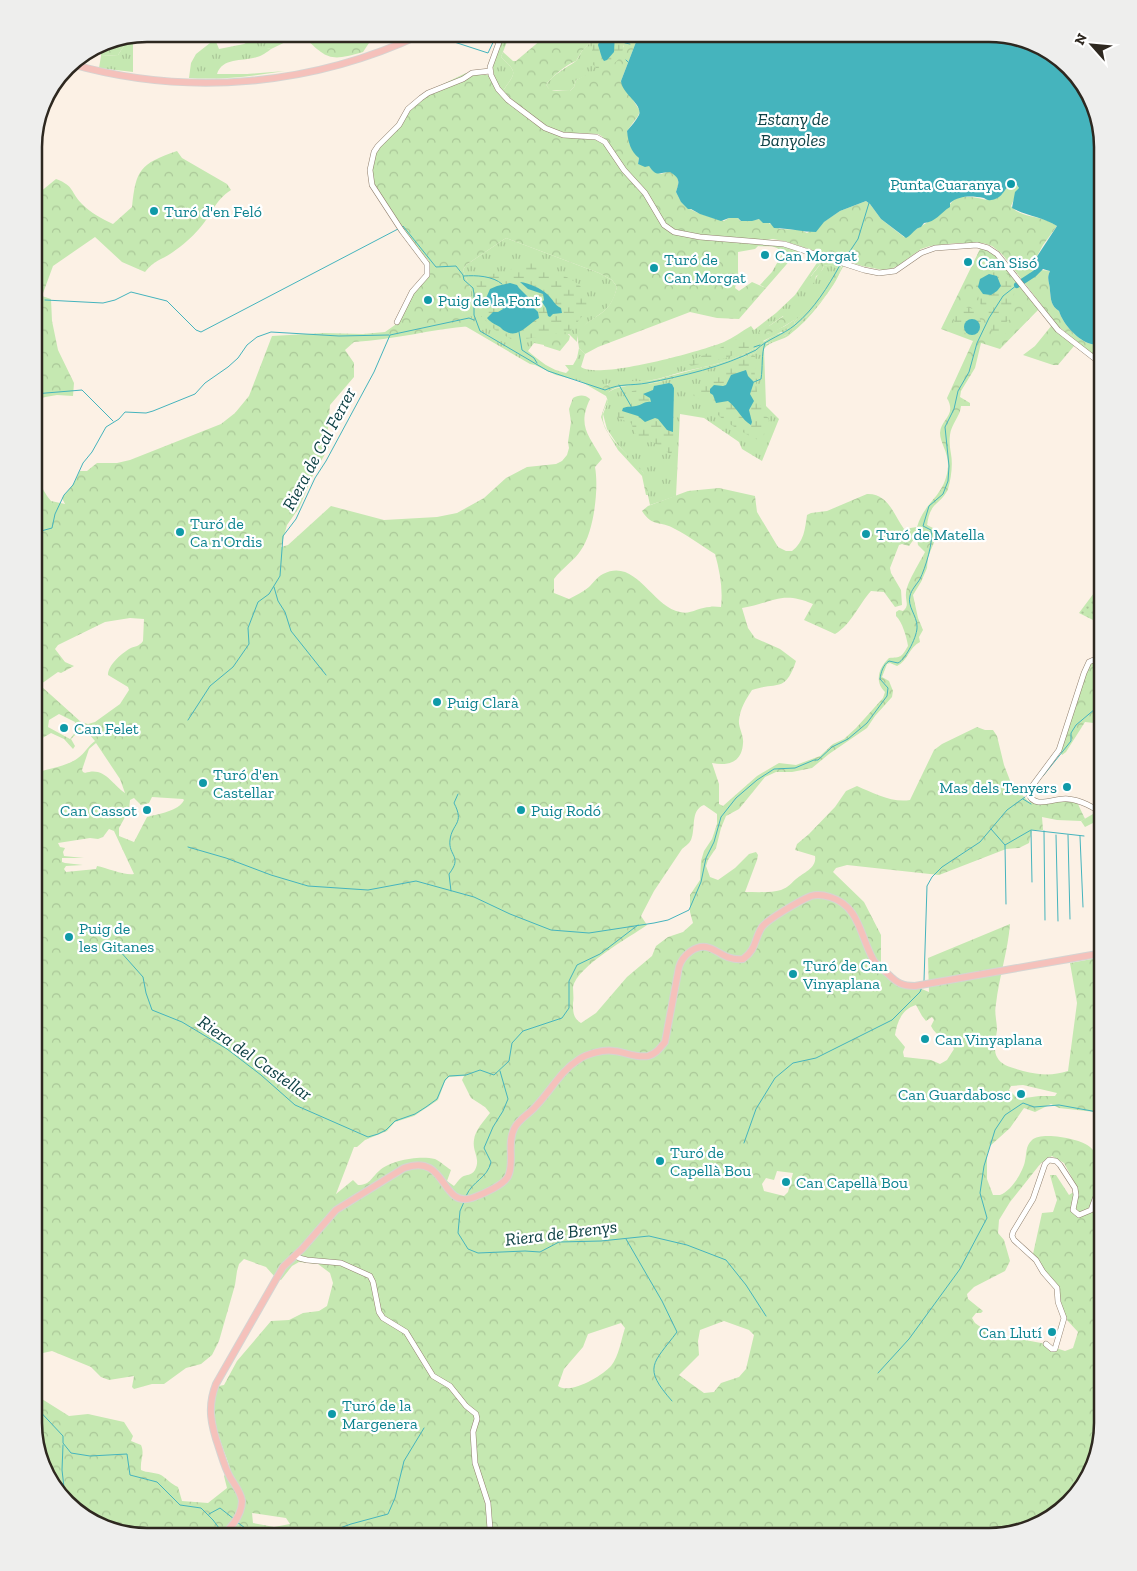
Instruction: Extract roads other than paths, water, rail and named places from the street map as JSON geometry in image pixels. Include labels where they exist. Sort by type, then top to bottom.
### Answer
[{"type":"main road","points":[[81,67],[114,75],[147,80],[196,83],[244,82],[291,76],[337,66],[400,43]]},
{"type":"main road","points":[[231,1528],[241,1508],[242,1499],[226,1468],[212,1425],[210,1410],[213,1392],[283,1267],[336,1210],[367,1189],[404,1168],[420,1164],[432,1169],[449,1191],[461,1199],[485,1193],[502,1183],[510,1173],[510,1140],[518,1122],[536,1107],[563,1074],[578,1060],[612,1050],[639,1056],[649,1056],[658,1051],[665,1042],[681,960],[695,948],[705,946],[729,959],[743,959],[753,950],[762,927],[774,917],[811,896],[821,895],[844,903],[850,909],[856,918],[874,960],[896,982],[902,985],[915,986],[1094,955]]},
{"type":"street","points":[[498,43],[492,59],[490,71],[492,80],[503,94],[545,128],[563,135],[596,137],[605,142],[624,170],[645,194],[664,225],[674,232],[708,238],[784,244],[864,270],[884,273],[895,271],[928,250],[977,244],[997,254],[1058,330],[1094,358]]},
{"type":"street","points":[[396,322],[412,292],[427,275],[428,269],[427,264],[402,231],[372,185],[370,170],[374,152],[399,125],[408,108],[428,93],[464,79],[472,73],[490,71]]},
{"type":"street","points":[[1094,660],[1089,662],[1084,672],[1059,750],[1028,794],[1031,799],[1038,802],[1066,798],[1076,800],[1094,809]]},
{"type":"street","points":[[1046,1344],[1054,1349],[1064,1318],[1058,1302],[1058,1288],[1047,1277],[1036,1260],[1014,1240],[1013,1232],[1033,1199],[1048,1160],[1056,1161],[1060,1165],[1075,1188],[1076,1195],[1072,1206],[1075,1214],[1085,1214],[1091,1210],[1094,1202]]},
{"type":"street","points":[[296,1255],[307,1260],[340,1263],[370,1276],[379,1312],[383,1318],[406,1332],[433,1376],[450,1386],[466,1406],[476,1414],[477,1419],[473,1432],[474,1463],[488,1503],[490,1528]]},
{"type":"water","points":[[599,43],[614,43],[614,52],[607,60],[604,61],[602,58]]},
{"type":"water","name":"Estany de Banyoles","points":[[636,43],[996,43],[1017,46],[1042,57],[1064,73],[1073,84],[1086,107],[1094,134],[1094,345],[1083,341],[1075,334],[1067,326],[1059,311],[1053,305],[1048,279],[1050,271],[1041,268],[1036,258],[1057,226],[1012,208],[1015,192],[1019,188],[1014,182],[995,199],[962,197],[954,200],[950,203],[950,207],[938,217],[924,223],[906,238],[881,219],[866,201],[840,211],[824,222],[816,232],[774,228],[770,223],[763,223],[759,219],[741,221],[738,218],[729,218],[721,221],[688,209],[681,202],[676,192],[678,179],[670,172],[658,174],[649,166],[645,167],[638,164],[639,158],[632,150],[627,131],[638,117],[639,111],[622,86],[621,81]]},
{"type":"water","points":[[989,274],[997,276],[1001,286],[991,295],[983,294],[978,287],[980,279]]},
{"type":"water","points":[[520,282],[544,292],[561,308],[562,313],[548,316],[542,302],[544,300],[543,294],[528,289]]},
{"type":"water","points":[[510,283],[517,285],[535,304],[534,308],[538,312],[539,318],[516,333],[505,331],[487,318],[493,312],[503,309],[501,306],[496,304],[486,306],[484,303],[490,289]]},
{"type":"water","points":[[972,319],[980,327],[972,335],[964,327]]},
{"type":"water","points":[[746,370],[748,376],[754,382],[750,394],[754,401],[749,410],[751,425],[728,401],[716,403],[713,395],[710,393],[710,389],[714,385],[726,385],[731,375]]},
{"type":"water","points":[[669,383],[674,388],[673,432],[667,430],[658,419],[655,418],[645,422],[638,416],[622,411],[625,407],[651,402],[650,398],[643,394],[653,390],[654,386]]},
{"type":"waterway","points":[[457,43],[488,53],[493,43]]},
{"type":"waterway","points":[[625,43],[630,44]]},
{"type":"waterway","points":[[844,260],[858,239],[869,203]]},
{"type":"waterway","points":[[402,227],[436,267],[456,266],[463,275],[464,280],[473,288],[474,315],[480,331],[548,371],[605,390],[616,386],[647,383],[689,374],[717,366],[756,350],[802,319],[820,297],[840,265]]},
{"type":"waterway","points":[[45,300],[103,303],[115,300],[131,292],[167,301],[196,330],[201,332],[398,229]]},
{"type":"waterway","points":[[1017,285],[1040,268]]},
{"type":"waterway","points":[[464,276],[489,278],[502,284]]},
{"type":"waterway","name":"Riera del Castellar","points":[[188,847],[308,886],[368,890],[416,881],[474,897],[551,930],[589,933],[668,920],[689,910],[701,882],[706,858],[714,842],[721,817],[736,798],[757,780],[774,769],[795,768],[818,760],[832,747],[848,739],[867,723],[887,696],[888,688],[880,679],[883,669],[889,661],[898,663],[901,661],[916,635],[917,622],[909,600],[920,579],[930,548],[931,530],[923,526],[929,506],[943,494],[948,481],[949,466],[945,427],[954,409],[958,391],[969,372],[977,343],[989,318],[1003,296],[1017,285]]},
{"type":"waterway","name":"Riera de Cal Ferrer","points":[[188,720],[210,686],[233,667],[249,644],[248,628],[258,602],[269,594],[280,576],[283,536],[296,519],[315,478],[374,372],[390,335],[469,318],[474,320]]},
{"type":"waterway","points":[[43,531],[52,528],[55,514],[64,495],[73,485],[83,463],[92,452],[106,427],[119,419],[125,412],[146,413],[195,394],[205,383],[238,358],[247,345],[257,337],[271,332],[339,336],[389,335]]},
{"type":"waterway","points":[[519,332],[522,350],[534,358],[537,363]]},
{"type":"waterway","points":[[754,382],[761,379],[765,343]]},
{"type":"waterway","points":[[754,347],[760,345]]},
{"type":"waterway","points":[[619,385],[631,406]]},
{"type":"waterway","points":[[43,393],[82,390],[113,421]]},
{"type":"waterway","points":[[274,587],[291,631],[326,675]]},
{"type":"waterway","points":[[1043,776],[1071,741],[1071,733],[1076,725],[1094,710]]},
{"type":"waterway","points":[[451,891],[449,874],[455,860],[450,840],[458,819],[454,803],[458,794]]},
{"type":"waterway","points":[[924,981],[927,886],[932,877],[942,867],[980,842],[1007,810],[1025,797]]},
{"type":"waterway","points":[[1023,799],[1031,804]]},
{"type":"waterway","points":[[991,829],[1005,845],[1031,830],[1084,836]]},
{"type":"waterway","points":[[1031,831],[1032,882]]},
{"type":"waterway","points":[[1044,831],[1045,920]]},
{"type":"waterway","points":[[1056,835],[1058,921]]},
{"type":"waterway","points":[[1068,835],[1070,919]]},
{"type":"waterway","points":[[1080,836],[1083,907]]},
{"type":"waterway","points":[[1005,845],[1006,904]]},
{"type":"waterway","name":"Riera del Castellar","points":[[119,950],[143,977],[152,1010],[182,1022],[227,1049],[261,1075],[295,1105],[368,1137],[386,1130],[395,1121],[415,1114],[437,1099],[445,1080],[449,1076],[466,1075],[480,1070],[494,1075],[509,1061],[512,1043],[523,1031],[562,1018],[569,1008],[569,981],[577,965],[600,954],[638,925]]},
{"type":"waterway","points":[[744,1143],[756,1109],[775,1078],[793,1063],[816,1058],[892,1020],[920,992],[922,987]]},
{"type":"waterway","name":"Riera de Brenys","points":[[466,1196],[472,1186],[489,1168],[491,1162],[484,1148],[508,1099],[500,1071]]},
{"type":"waterway","points":[[878,1373],[909,1339],[960,1269],[987,1218],[980,1193],[984,1166],[995,1130],[1005,1115],[1023,1103],[1034,1107],[1059,1105],[1094,1111]]},
{"type":"waterway","name":"Riera de Brenys","points":[[464,1202],[460,1211],[458,1233],[468,1249],[478,1253],[540,1252],[559,1242],[601,1241],[649,1236],[687,1245],[726,1260],[746,1285],[766,1316]]},
{"type":"waterway","points":[[626,1239],[662,1301],[677,1332],[654,1366],[657,1380],[672,1401]]},
{"type":"waterway","points":[[42,1414],[63,1436],[63,1443],[71,1453],[90,1456],[127,1454],[130,1475],[157,1482],[180,1505],[201,1508],[219,1528]]},
{"type":"waterway","points":[[340,1528],[388,1514],[395,1498],[404,1461],[424,1428]]},
{"type":"waterway","points":[[63,1445],[62,1470],[64,1487]]},
{"type":"waterway","points":[[209,1514],[220,1508],[234,1519]]},
{"type":"waterway","points":[[237,1522],[245,1528]]},
{"type":"place","name":"Punta Cuaranya","points":[[1011,184]]},
{"type":"place","name":"Turó d'en Feló","points":[[154,211]]},
{"type":"place","name":"Can Morgat","points":[[765,255]]},
{"type":"place","name":"Can Sisó","points":[[968,262]]},
{"type":"place","name":"Turó de Can Morgat","points":[[654,268]]},
{"type":"place","name":"Puig de la Font","points":[[428,300]]},
{"type":"place","name":"Turó de Ca n'Ordis","points":[[180,532]]},
{"type":"place","name":"Turó de Matella","points":[[866,534]]},
{"type":"place","name":"Puig Clarà","points":[[437,702]]},
{"type":"place","name":"Can Felet","points":[[64,728]]},
{"type":"place","name":"Turó d'en Castellar","points":[[203,783]]},
{"type":"place","name":"Mas dels Tenyers","points":[[1067,787]]},
{"type":"place","name":"Can Cassot","points":[[147,810]]},
{"type":"place","name":"Puig Rodó","points":[[521,810]]},
{"type":"place","name":"Puig de les Gitanes","points":[[69,937]]},
{"type":"place","name":"Turó de Can Vinyaplana","points":[[793,974]]},
{"type":"place","name":"Can Vinyaplana","points":[[925,1039]]},
{"type":"place","name":"Can Guardabosc","points":[[1021,1094]]},
{"type":"place","name":"Turó de Capellà Bou","points":[[660,1161]]},
{"type":"place","name":"Can Capellà Bou","points":[[786,1182]]},
{"type":"place","name":"Can Llutí","points":[[1052,1332]]},
{"type":"place","name":"Turó de la Margenera","points":[[332,1414]]}]
